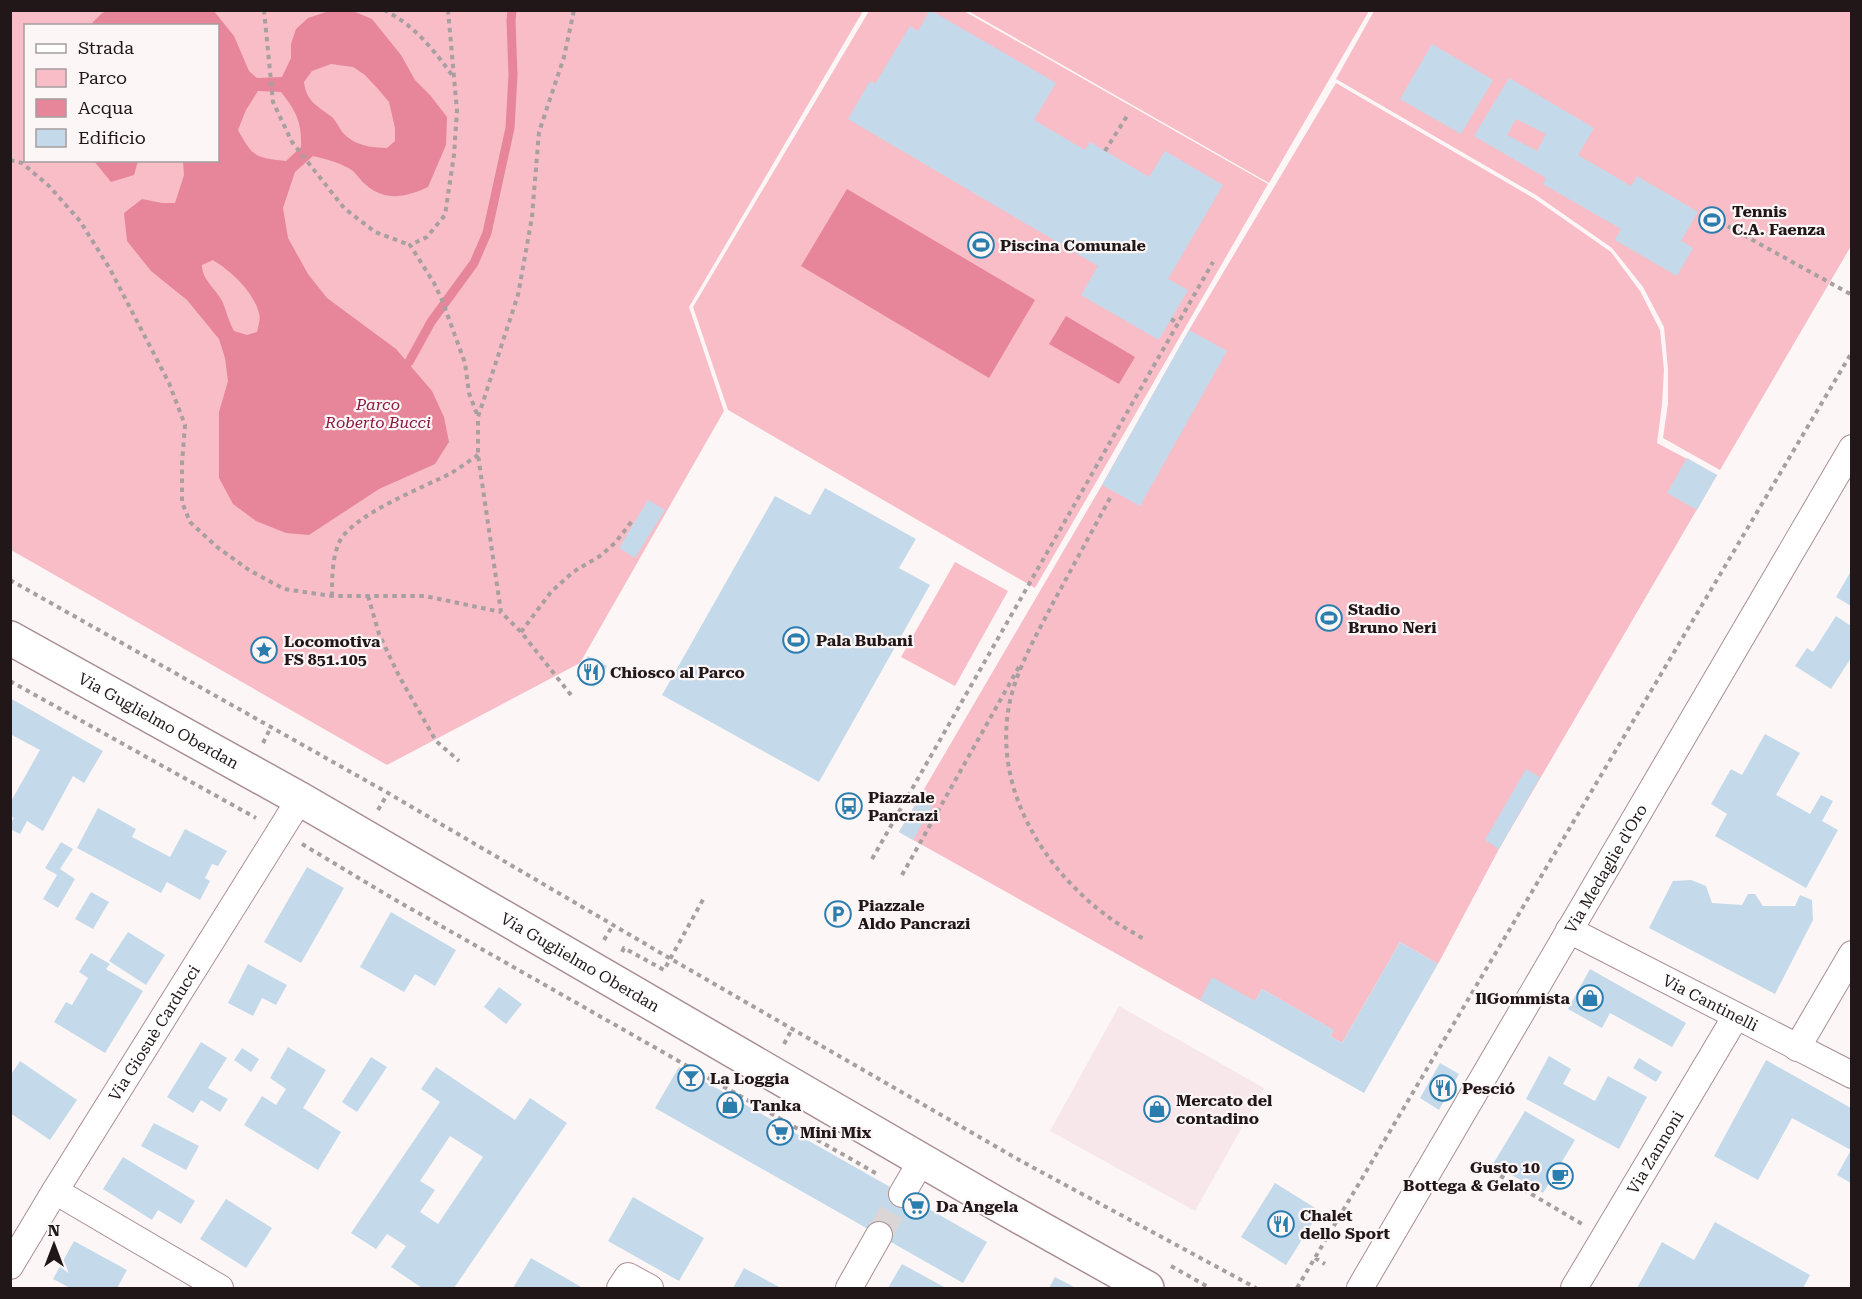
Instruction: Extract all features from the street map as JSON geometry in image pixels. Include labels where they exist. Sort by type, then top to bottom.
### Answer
[{"type":"main road","name":"Via Guglielmo Oberdan","points":[[10,638],[300,800],[1147,1288]]},
{"type":"street","name":"Via Medaglie d'Oro","points":[[1360,1288],[1569,930],[1848,464]]},
{"type":"street","name":"Via Giosuè Carducci","points":[[10,1266],[300,800]]},
{"type":"street","name":"Via Cantinelli","points":[[1569,930],[1851,1075]]},
{"type":"street","points":[[1797,1048],[1851,954]]},
{"type":"street","name":"Via Zannoni","points":[[1574,1288],[1736,1016]]},
{"type":"street","points":[[895,1187],[922,1160]]},
{"type":"street","points":[[55,1191],[220,1288]]},
{"type":"street","points":[[849,1288],[879,1235]]},
{"type":"street","points":[[620,1288],[628,1276],[650,1288]]},
{"type":"path","points":[[264,10],[273,102],[292,142],[314,167],[344,208],[375,232],[410,245],[442,300],[465,363],[469,393],[478,417]]},
{"type":"path","points":[[384,10],[398,17],[433,49],[453,76]]},
{"type":"path","points":[[410,245],[427,237],[445,215],[454,155],[457,111],[448,10]]},
{"type":"path","points":[[501,612],[478,455],[478,417],[518,295],[532,217],[539,132],[564,57],[574,10]]},
{"type":"path","points":[[1105,151],[1127,116]]},
{"type":"path","points":[[10,160],[22,163],[49,186],[80,222],[110,269],[169,383],[185,425],[182,502],[190,522],[249,570],[284,588],[332,596],[425,596],[501,612],[521,632],[572,695]]},
{"type":"path","points":[[1720,222],[1851,295]]},
{"type":"path","points":[[872,859],[1213,262]]},
{"type":"path","points":[[1171,319],[1177,323]]},
{"type":"path","points":[[1297,1288],[1851,352]]},
{"type":"path","points":[[332,596],[333,566],[338,543],[355,524],[384,506],[452,472],[478,455]]},
{"type":"path","points":[[902,875],[1110,498]]},
{"type":"path","points":[[521,632],[551,592],[573,572],[600,556],[615,543],[632,521]]},
{"type":"path","points":[[10,580],[388,793],[1021,1161],[1256,1288]]},
{"type":"path","points":[[368,596],[379,634],[399,676],[436,741],[459,761]]},
{"type":"path","points":[[1024,657],[1008,711],[1005,754],[1016,800],[1037,841],[1067,880],[1106,915],[1145,940]]},
{"type":"path","points":[[10,681],[265,823]]},
{"type":"path","points":[[261,747],[271,728]]},
{"type":"path","points":[[376,813],[388,793]]},
{"type":"path","points":[[297,841],[895,1187]]},
{"type":"path","points":[[624,948],[664,970],[705,896]]},
{"type":"path","points":[[603,942],[613,925]]},
{"type":"path","points":[[783,1046],[792,1029]]},
{"type":"path","points":[[1477,1162],[1605,1237]]},
{"type":"path","points":[[1315,1258],[1325,1264]]},
{"type":"shaded area","name":"Mercato del contadino","points":[[1119,1006],[1264,1088],[1195,1211],[1050,1131]]},
{"type":"green space","name":"Parco Roberto Bucci","points":[[11,11],[863,11],[689,307],[724,411],[580,663],[387,765],[11,550]]},
{"type":"green space","name":"Piscina Comunale","points":[[869,11],[964,11],[1268,184],[1035,588],[728,410],[693,307]]},
{"type":"green space","points":[[968,11],[1369,11],[1269,183]]},
{"type":"green space","name":"Tennis C.A. Faenza","points":[[1374,11],[1851,11],[1851,246],[1720,470],[1663,438],[1668,403],[1664,327],[1643,287],[1612,248],[1536,195],[1336,79]]},
{"type":"green space","name":"Stadio Bruno Neri","points":[[1336,83],[1535,199],[1611,252],[1640,291],[1660,330],[1664,370],[1657,443],[1717,475],[1499,849],[1438,964],[1400,942],[1342,1043],[1330,1036],[1333,1030],[1262,989],[1242,1024],[899,832],[1102,485],[1189,330]]},
{"type":"green space","points":[[955,562],[1008,591],[955,686],[901,657]]},
{"type":"water","points":[[107,10],[214,11],[234,36],[249,71],[257,78],[282,77],[291,58],[291,44],[296,29],[308,18],[326,12],[353,11],[372,19],[401,55],[415,80],[447,117],[446,145],[428,187],[404,195],[381,194],[366,185],[349,168],[313,156],[295,172],[283,208],[288,238],[308,274],[327,298],[396,349],[432,391],[444,417],[449,442],[435,464],[379,489],[309,535],[286,533],[256,521],[233,504],[219,478],[219,412],[228,381],[225,358],[219,339],[187,300],[151,271],[127,241],[124,213],[142,199],[175,203],[184,175],[183,162],[219,162],[219,24],[91,24]],"holes":[[[331,64],[353,67],[365,75],[389,102],[395,128],[395,141],[387,148],[358,143],[347,137],[332,117],[317,106],[307,94],[304,82],[312,71]],[[258,91],[281,92],[297,117],[301,147],[286,161],[268,159],[256,154],[247,146],[238,130],[246,110]],[[213,260],[234,276],[252,297],[259,313],[257,332],[247,335],[234,331],[223,303],[204,276],[202,265]]]},
{"type":"water","points":[[95,162],[138,162],[134,175],[111,182]]},
{"type":"water","points":[[847,189],[1035,300],[989,378],[801,266]]},
{"type":"water","points":[[1066,316],[1135,357],[1119,384],[1049,344]]},
{"type":"building","points":[[930,10],[1056,83],[1034,120],[1085,150],[1090,142],[1149,177],[1165,151],[1223,185],[1168,279],[1188,290],[1159,340],[1081,295],[1098,266],[848,119],[870,81],[875,84],[910,26],[918,31]]},
{"type":"building","points":[[1432,44],[1493,80],[1461,134],[1400,99]]},
{"type":"building","points":[[1509,78],[1594,128],[1578,155],[1631,186],[1637,176],[1698,212],[1681,241],[1693,248],[1677,276],[1615,240],[1621,229],[1543,184],[1546,178],[1474,136]],"holes":[[[1516,119],[1546,134],[1537,151],[1507,135]]]},
{"type":"building","points":[[1189,330],[1227,351],[1140,506],[1102,485]]},
{"type":"building","points":[[1687,458],[1717,475],[1697,510],[1667,493]]},
{"type":"building","name":"Pala Bubani","points":[[825,488],[916,539],[899,568],[930,585],[819,782],[662,695],[775,496],[810,515]]},
{"type":"building","points":[[648,500],[665,510],[635,558],[619,548]]},
{"type":"building","points":[[1851,571],[1851,606],[1836,597]]},
{"type":"building","points":[[1836,616],[1851,626],[1851,658],[1831,689],[1795,666],[1807,648],[1813,652]]},
{"type":"building","points":[[588,656],[607,666],[594,687],[576,676]]},
{"type":"building","points":[[10,698],[103,751],[84,783],[73,776],[43,831],[27,821],[20,834],[10,829],[14,818],[10,816],[10,803],[40,750],[10,734]]},
{"type":"building","points":[[1765,734],[1800,753],[1776,795],[1810,814],[1821,795],[1833,801],[1822,821],[1838,830],[1806,888],[1715,836],[1727,814],[1711,804],[1731,769],[1742,775]]},
{"type":"building","points":[[1526,769],[1540,777],[1499,849],[1485,840]]},
{"type":"building","points":[[919,799],[932,807],[913,840],[899,832]]},
{"type":"building","points":[[98,808],[136,829],[132,837],[170,857],[185,829],[227,851],[218,866],[212,864],[205,878],[210,881],[200,900],[167,882],[161,893],[77,848]]},
{"type":"building","points":[[61,842],[73,849],[60,869],[75,879],[58,908],[43,899],[57,875],[45,868]]},
{"type":"building","points":[[307,867],[344,888],[301,963],[264,942]]},
{"type":"building","points":[[1691,880],[1706,886],[1712,903],[1742,905],[1748,894],[1755,894],[1763,906],[1795,906],[1800,895],[1812,900],[1813,920],[1775,994],[1649,928],[1673,881]]},
{"type":"building","points":[[91,892],[109,902],[93,929],[75,919]]},
{"type":"building","points":[[391,912],[456,950],[435,986],[415,974],[404,992],[360,967]]},
{"type":"building","points":[[128,932],[165,955],[146,985],[109,961]]},
{"type":"building","points":[[1400,942],[1438,964],[1364,1093],[1200,1000],[1212,977],[1255,1001],[1262,989],[1334,1030],[1330,1036],[1342,1043]]},
{"type":"building","points":[[91,953],[110,964],[106,969],[143,991],[105,1053],[54,1022],[66,1002],[72,1005],[88,978],[79,972]]},
{"type":"building","points":[[248,964],[287,985],[276,1005],[262,998],[253,1016],[228,1003]]},
{"type":"building","points":[[1590,969],[1686,1023],[1672,1047],[1610,1013],[1602,1028],[1568,1009]]},
{"type":"building","points":[[499,987],[522,1004],[506,1024],[484,1007]]},
{"type":"building","points":[[201,1042],[227,1058],[208,1088],[228,1099],[220,1112],[201,1100],[193,1113],[167,1097]]},
{"type":"building","points":[[288,1047],[326,1070],[303,1108],[341,1132],[318,1170],[244,1125],[262,1096],[276,1105],[286,1089],[270,1078]]},
{"type":"building","points":[[242,1048],[259,1059],[251,1072],[234,1060]]},
{"type":"building","points":[[1549,1056],[1571,1069],[1563,1084],[1595,1101],[1608,1076],[1647,1097],[1619,1149],[1526,1099]]},
{"type":"building","points":[[371,1057],[387,1067],[357,1112],[342,1102]]},
{"type":"building","points":[[1639,1058],[1662,1072],[1656,1082],[1633,1068]]},
{"type":"building","points":[[1766,1060],[1851,1108],[1851,1150],[1792,1118],[1758,1180],[1714,1156]]},
{"type":"building","points":[[20,1061],[77,1100],[50,1140],[10,1113],[10,1076]]},
{"type":"building","points":[[1440,1063],[1459,1074],[1439,1110],[1420,1098]]},
{"type":"building","points":[[436,1067],[515,1120],[530,1098],[567,1123],[454,1288],[422,1288],[391,1267],[406,1246],[387,1234],[376,1249],[351,1233],[440,1102],[421,1089]],"holes":[[[450,1136],[483,1157],[438,1224],[420,1212],[435,1190],[420,1181]]]},
{"type":"building","points":[[679,1067],[987,1242],[963,1283],[655,1108]]},
{"type":"building","points":[[1525,1111],[1575,1140],[1543,1193],[1493,1164]]},
{"type":"building","points":[[154,1123],[199,1146],[186,1170],[141,1146]]},
{"type":"building","points":[[1851,1150],[1851,1183],[1837,1175]]},
{"type":"building","points":[[123,1157],[195,1201],[181,1224],[158,1210],[152,1220],[103,1189]]},
{"type":"building","name":"Chalet dello Sport","points":[[1275,1183],[1320,1211],[1286,1265],[1241,1237]]},
{"type":"building","points":[[633,1197],[704,1238],[679,1281],[608,1241]]},
{"type":"building","points":[[226,1199],[272,1228],[246,1268],[200,1239]]},
{"type":"building","points":[[1715,1222],[1810,1275],[1803,1288],[1637,1288],[1662,1242],[1694,1260]]},
{"type":"building","points":[[74,1241],[127,1270],[117,1288],[70,1288],[53,1279]]},
{"type":"building","points":[[531,1258],[583,1288],[513,1288]]},
{"type":"building","points":[[902,1264],[946,1288],[888,1288]]},
{"type":"building","points":[[744,1268],[781,1288],[733,1288]]},
{"type":"building","points":[[1055,1277],[1076,1288],[1049,1288]]},
{"type":"waterway","points":[[409,362],[431,322],[474,263],[487,233],[510,128],[513,75],[512,10]]},
{"type":"tunnel","points":[[879,1235],[902,1194]]},
{"type":"place","name":"Tennis C.A. Faenza","points":[[1712,220]]},
{"type":"place","name":"Piscina Comunale","points":[[981,245]]},
{"type":"place","name":"Stadio Bruno Neri","points":[[1329,618]]},
{"type":"place","name":"Pala Bubani","points":[[796,640]]},
{"type":"place","name":"Locomotiva FS 851.105","points":[[264,650]]},
{"type":"place","name":"Chiosco al Parco","points":[[591,672]]},
{"type":"place","name":"Piazzale Pancrazi","points":[[849,806]]},
{"type":"place","name":"Piazzale Aldo Pancrazi","points":[[838,914]]},
{"type":"place","name":"IlGommista","points":[[1590,998]]},
{"type":"place","name":"La Loggia","points":[[691,1078]]},
{"type":"place","name":"Pesció","points":[[1443,1088]]},
{"type":"place","name":"Tanka","points":[[730,1105]]},
{"type":"place","name":"Mercato del contadino","points":[[1157,1109]]},
{"type":"place","name":"Mini Mix","points":[[780,1132]]},
{"type":"place","name":"Gusto 10 Bottega & Gelato","points":[[1560,1176]]},
{"type":"place","name":"Da Angela","points":[[916,1206]]},
{"type":"place","name":"Chalet dello Sport","points":[[1281,1224]]}]
